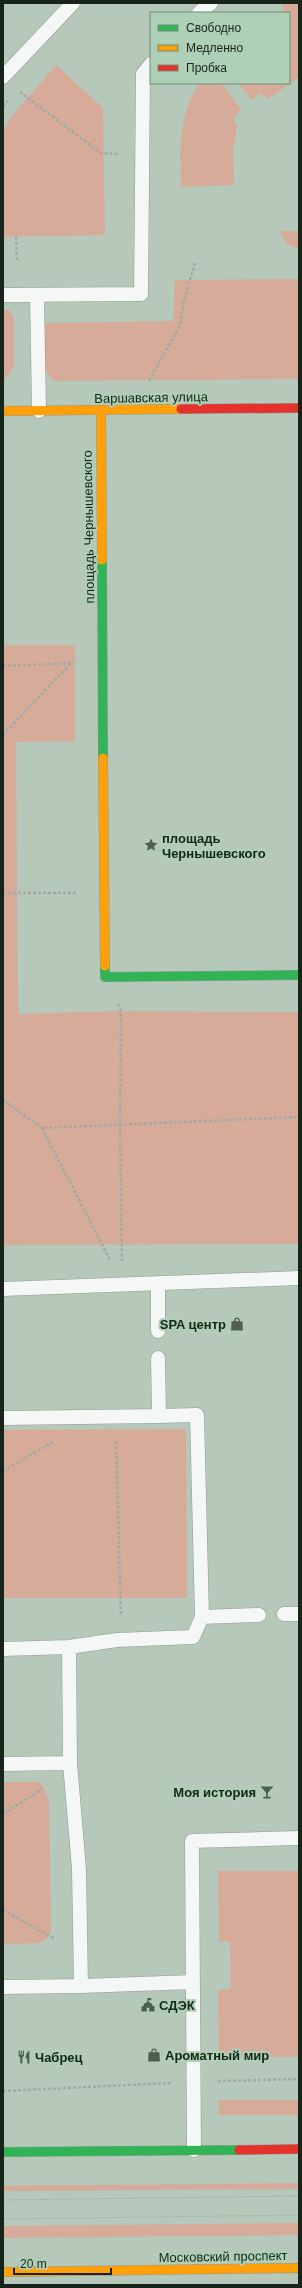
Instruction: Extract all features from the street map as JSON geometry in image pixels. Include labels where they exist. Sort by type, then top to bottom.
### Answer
[{"type":"street","name":"Варшавская улица","points":[[3,411],[299,408]]},
{"type":"street","name":"площадь Чернышевского","points":[[101,410],[105,977]]},
{"type":"street","points":[[105,977],[299,975]]},
{"type":"street","points":[[3,2152],[299,2149]]},
{"type":"street","name":"Московский проспект","points":[[3,2272],[299,2268]]},
{"type":"lane","points":[[3,77],[73,3]]},
{"type":"lane","points":[[201,12],[211,3]]},
{"type":"lane","points":[[3,295],[141,294],[143,74],[150,65]]},
{"type":"lane","points":[[37,295],[39,411]]},
{"type":"lane","points":[[3,1289],[299,1278]]},
{"type":"lane","points":[[158,1283],[158,1331]]},
{"type":"lane","points":[[158,1358],[159,1416]]},
{"type":"lane","points":[[3,1418],[197,1415],[202,1616],[193,1637],[122,1640],[69,1647],[3,1649]]},
{"type":"lane","points":[[284,1614],[299,1614]]},
{"type":"lane","points":[[202,1616],[259,1615]]},
{"type":"lane","points":[[69,1647],[70,1762],[79,1869],[81,1986]]},
{"type":"lane","points":[[3,1764],[70,1762]]},
{"type":"lane","points":[[194,2150],[192,1841],[299,1838]]},
{"type":"lane","points":[[3,1987],[193,1982]]},
{"type":"path","points":[[18,91],[101,153],[142,155]]},
{"type":"path","points":[[16,237],[17,261]]},
{"type":"path","points":[[140,410],[149,380],[180,325],[183,304],[195,264]]},
{"type":"path","points":[[3,666],[103,662]]},
{"type":"path","points":[[3,735],[71,663]]},
{"type":"path","points":[[3,893],[105,893]]},
{"type":"path","points":[[105,977],[121,1011],[120,1125],[123,1284]]},
{"type":"path","points":[[3,1100],[42,1128],[123,1284]]},
{"type":"path","points":[[42,1128],[299,1117]]},
{"type":"path","points":[[115,1417],[122,1640]]},
{"type":"path","points":[[3,1472],[56,1440]]},
{"type":"path","points":[[3,1814],[44,1788],[70,1762]]},
{"type":"path","points":[[3,1910],[50,1936],[81,1956]]},
{"type":"path","points":[[3,2091],[194,2082],[299,2080]]},
{"type":"shaded area","points":[[282,3],[299,3],[299,77],[290,83],[290,12],[284,12]]},
{"type":"shaded area","points":[[56,65],[103,108],[105,235],[3,237],[3,131],[10,118]]},
{"type":"shaded area","points":[[198,84],[222,84],[241,109],[233,120],[237,125],[233,150],[234,185],[181,187],[180,159],[182,134],[187,109]]},
{"type":"shaded area","points":[[239,84],[289,84],[268,99],[261,93],[252,100]]},
{"type":"shaded area","points":[[280,231],[299,231],[299,249],[287,244]]},
{"type":"shaded area","points":[[299,279],[299,379],[54,381],[45,370],[42,326],[45,323],[173,321],[175,280]]},
{"type":"shaded area","points":[[3,310],[9,310],[14,318],[14,367],[3,381]]},
{"type":"shaded area","points":[[3,645],[75,645],[75,741],[16,742],[18,1014],[115,1011],[299,1012],[299,1244],[3,1245]]},
{"type":"shaded area","points":[[186,1429],[187,1598],[3,1598],[3,1430]]},
{"type":"shaded area","points":[[3,1782],[40,1782],[49,1799],[51,1931],[47,1939],[38,1943],[3,1944]]},
{"type":"shaded area","points":[[218,1871],[299,1871],[299,2057],[219,2057],[218,1990],[231,1989],[230,1942],[219,1941]]},
{"type":"shaded area","points":[[218,2100],[299,2100],[299,2115],[219,2115]]},
{"type":"shaded area","points":[[299,2183],[299,2189],[3,2191],[3,2186]]},
{"type":"shaded area","points":[[299,2223],[299,2235],[3,2238],[3,2226]]},
{"type":"tram line","points":[[3,2200],[299,2196]]},
{"type":"tram line","points":[[3,2219],[299,2215]]},
{"type":"traffic: fast","points":[[102,560],[103,758]]},
{"type":"traffic: fast","points":[[105,966],[105,977],[299,975]]},
{"type":"traffic: fast","points":[[3,2152],[239,2150]]},
{"type":"traffic: slow","points":[[3,411],[181,409]]},
{"type":"traffic: slow","points":[[101,410],[102,560]]},
{"type":"traffic: slow","points":[[103,758],[105,966]]},
{"type":"traffic: slow","points":[[3,2272],[299,2268]]},
{"type":"traffic: jam","points":[[181,409],[299,408]]},
{"type":"traffic: jam","points":[[239,2150],[299,2149]]},
{"type":"place","name":"площадь Чернышевского","points":[[151,845]]},
{"type":"place","name":"SPA центр","points":[[237,1324]]},
{"type":"place","name":"Моя история","points":[[267,1792]]},
{"type":"place","name":"СДЭК","points":[[148,2005]]},
{"type":"place","name":"Ароматный мир","points":[[154,2055]]},
{"type":"place","name":"Чабрец","points":[[24,2057]]}]
